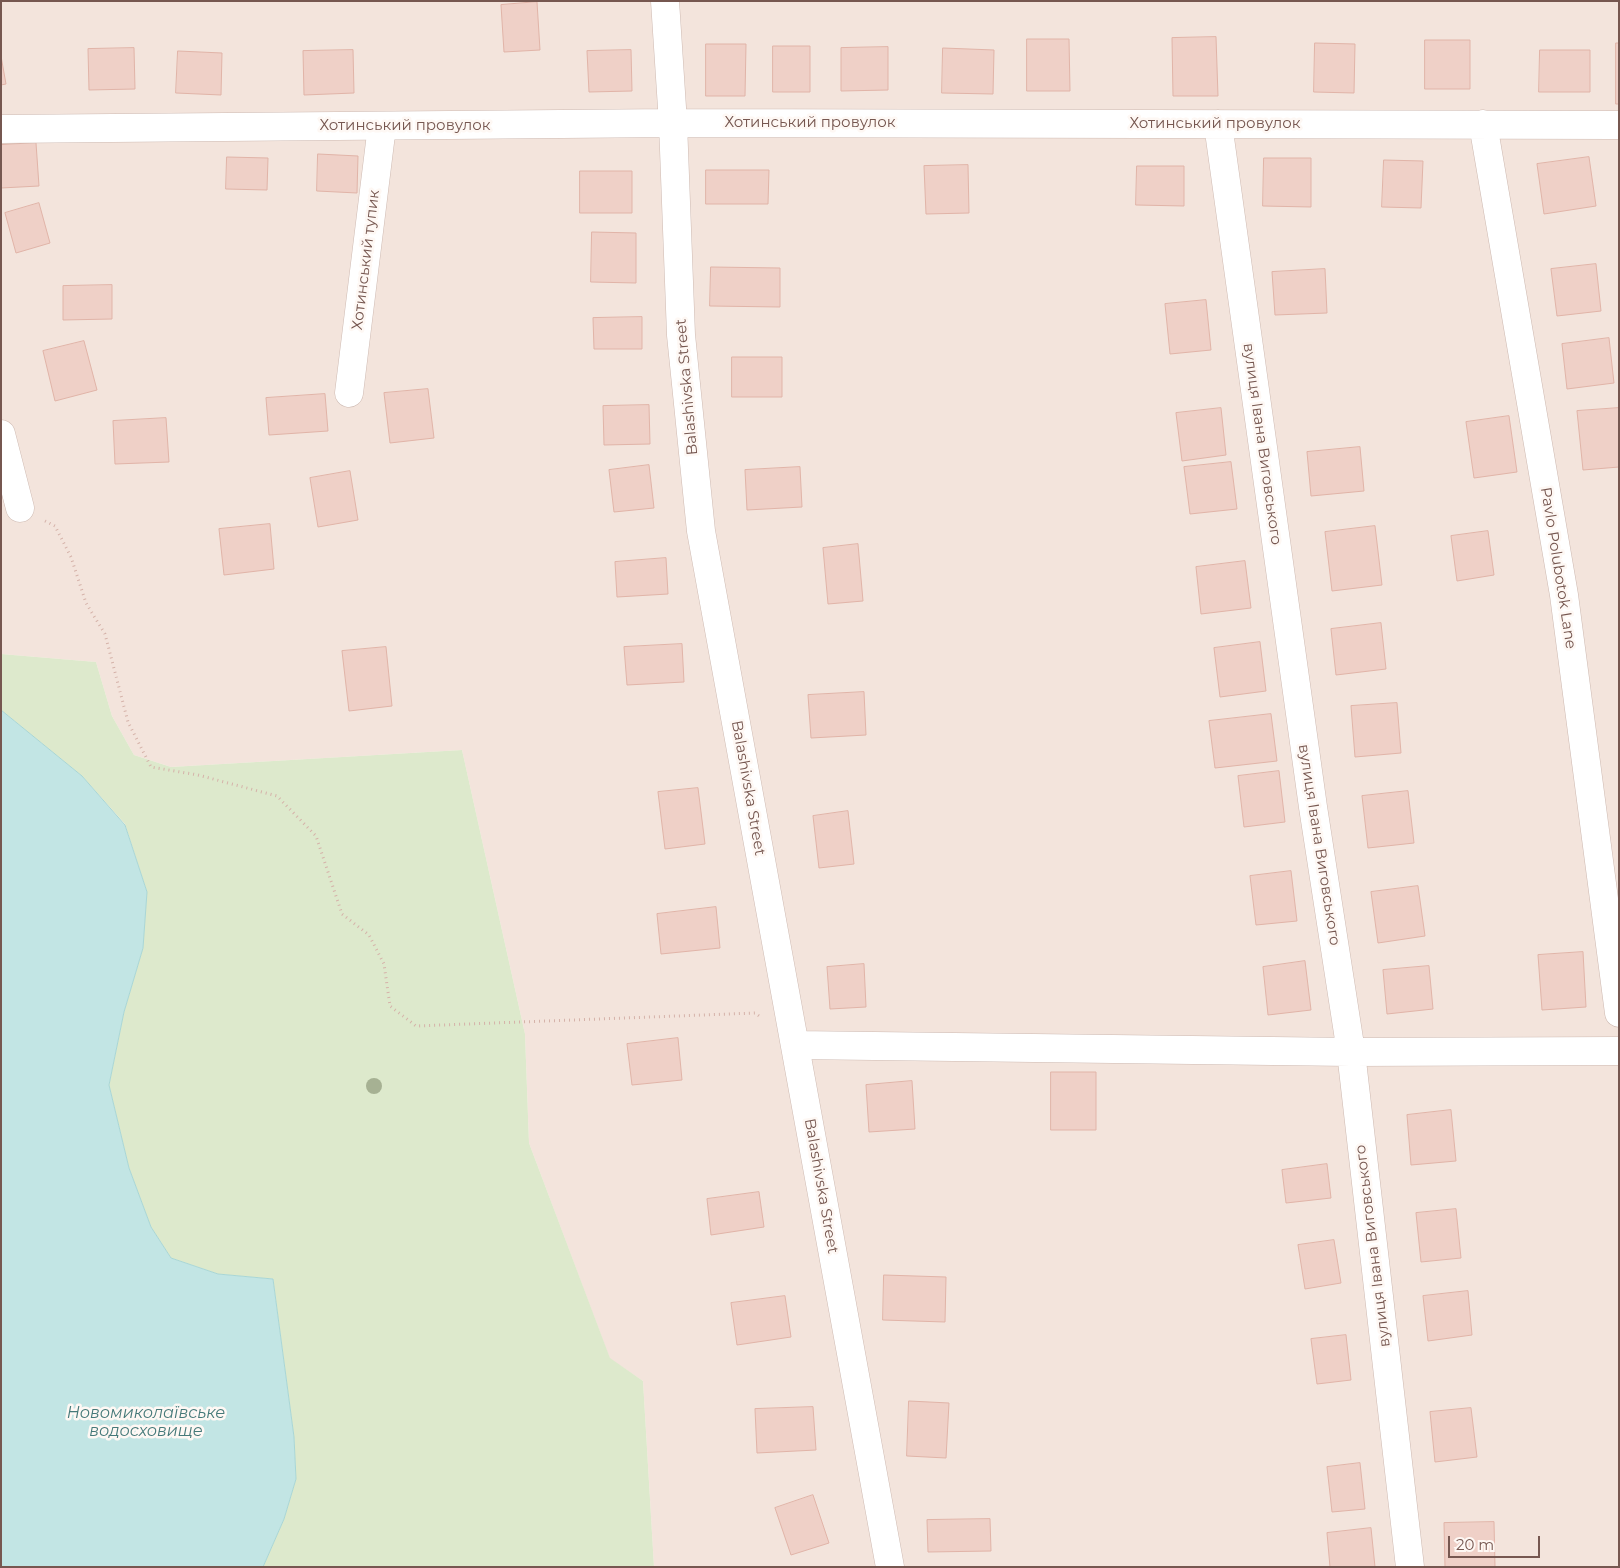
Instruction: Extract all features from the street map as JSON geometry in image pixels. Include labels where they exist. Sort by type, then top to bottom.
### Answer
[{"type":"street","name":"Balashivska Street","points":[[665,1],[673,123],[681,335],[701,531],[890,1567]]},
{"type":"street","name":"Хотинський провулок","points":[[1,129],[673,123],[1619,125]]},
{"type":"street","name":"вулиця Івана Виговського","points":[[1218,124],[1313,807],[1351,1052],[1410,1567]]},
{"type":"street","name":"Pavlo Polubotok Lane","points":[[1483,124],[1564,595],[1619,1013]]},
{"type":"street","name":"Хотинський тупик","points":[[350,393],[382,126]]},
{"type":"street","points":[[1,434],[20,508]]},
{"type":"street","points":[[795,1044],[1351,1052],[1619,1052]]},
{"type":"path","points":[[20,508],[55,526],[71,557],[86,603],[105,634],[128,722],[151,767],[198,775],[277,796],[316,836],[342,914],[369,935],[384,964],[390,1006],[416,1026],[756,1014],[795,1044]]},
{"type":"shaded area","points":[[1,1],[1619,1],[1619,1567],[654,1567],[643,1381],[610,1359],[529,1143],[525,1034],[462,750],[171,767],[134,755],[112,716],[96,662],[1,654]]},
{"type":"green space","points":[[1,654],[96,662],[112,716],[134,755],[171,767],[462,750],[525,1034],[529,1143],[610,1358],[643,1381],[654,1567],[263,1567],[284,1519],[296,1479],[294,1437],[273,1279],[218,1274],[171,1258],[151,1227],[129,1168],[109,1085],[124,1012],[143,948],[147,892],[125,824],[82,776],[1,710]]},
{"type":"water","name":"Новомиколаївське водосховище","points":[[1,710],[82,776],[125,825],[147,892],[143,948],[124,1012],[109,1085],[129,1168],[151,1227],[171,1258],[218,1274],[273,1279],[294,1437],[296,1479],[284,1519],[263,1567],[1,1567]]},
{"type":"building","points":[[537,2],[540,50],[504,52],[501,5]]},
{"type":"building","points":[[1216,37],[1218,96],[1173,96],[1172,38]]},
{"type":"building","points":[[1027,39],[1069,39],[1070,91],[1027,91]]},
{"type":"building","points":[[1425,40],[1470,40],[1470,89],[1425,89]]},
{"type":"building","points":[[1315,43],[1355,44],[1354,93],[1314,92]]},
{"type":"building","points":[[1616,43],[1619,43],[1619,104],[1616,104]]},
{"type":"building","points":[[706,44],[746,44],[745,96],[706,96]]},
{"type":"building","points":[[773,46],[810,46],[810,92],[773,92]]},
{"type":"building","points":[[888,47],[888,90],[841,91],[841,48]]},
{"type":"building","points":[[134,48],[135,89],[89,90],[88,49]]},
{"type":"building","points":[[943,48],[994,50],[993,94],[942,93]]},
{"type":"building","points":[[353,50],[354,93],[304,95],[303,51]]},
{"type":"building","points":[[631,50],[632,91],[589,92],[587,51]]},
{"type":"building","points":[[1540,50],[1590,50],[1590,92],[1539,92]]},
{"type":"building","points":[[178,51],[222,53],[221,95],[176,93]]},
{"type":"building","points":[[1,56],[6,84],[1,85]]},
{"type":"building","points":[[36,143],[39,186],[1,188],[1,145]]},
{"type":"building","points":[[318,154],[358,156],[357,193],[317,191]]},
{"type":"building","points":[[227,157],[268,158],[267,190],[226,189]]},
{"type":"building","points":[[1589,157],[1596,206],[1544,214],[1537,164]]},
{"type":"building","points":[[1264,158],[1311,158],[1311,207],[1263,206]]},
{"type":"building","points":[[1384,160],[1423,161],[1421,208],[1382,207]]},
{"type":"building","points":[[968,165],[969,213],[926,214],[924,166]]},
{"type":"building","points":[[1137,166],[1184,166],[1184,206],[1136,205]]},
{"type":"building","points":[[706,170],[769,170],[768,204],[706,204]]},
{"type":"building","points":[[580,171],[632,171],[632,213],[580,213]]},
{"type":"building","points":[[39,203],[50,243],[16,253],[5,213]]},
{"type":"building","points":[[592,232],[636,233],[636,283],[591,282]]},
{"type":"building","points":[[1596,264],[1601,311],[1557,316],[1551,269]]},
{"type":"building","points":[[711,267],[780,268],[780,307],[710,306]]},
{"type":"building","points":[[1325,269],[1327,313],[1275,315],[1272,272]]},
{"type":"building","points":[[112,285],[112,319],[63,320],[63,286]]},
{"type":"building","points":[[1206,300],[1211,350],[1170,354],[1165,304]]},
{"type":"building","points":[[642,317],[642,349],[594,349],[593,318]]},
{"type":"building","points":[[1609,338],[1614,383],[1567,389],[1562,344]]},
{"type":"building","points":[[84,341],[97,390],[55,401],[43,351]]},
{"type":"building","points":[[732,357],[782,357],[782,397],[732,397]]},
{"type":"building","points":[[428,389],[434,438],[390,443],[384,393]]},
{"type":"building","points":[[325,394],[328,431],[269,435],[266,398]]},
{"type":"building","points":[[649,405],[650,444],[604,445],[603,406]]},
{"type":"building","points":[[1221,408],[1226,455],[1182,461],[1176,413]]},
{"type":"building","points":[[1619,408],[1619,467],[1583,470],[1577,411]]},
{"type":"building","points":[[1509,416],[1517,472],[1474,478],[1466,422]]},
{"type":"building","points":[[166,418],[169,462],[115,464],[113,421]]},
{"type":"building","points":[[1360,447],[1364,491],[1311,496],[1307,452]]},
{"type":"building","points":[[1231,462],[1237,509],[1190,514],[1184,467]]},
{"type":"building","points":[[649,465],[654,508],[614,512],[609,470]]},
{"type":"building","points":[[800,467],[802,507],[747,510],[745,470]]},
{"type":"building","points":[[350,471],[358,520],[318,527],[310,478]]},
{"type":"building","points":[[270,524],[274,569],[224,575],[219,529]]},
{"type":"building","points":[[1375,526],[1382,585],[1332,591],[1325,532]]},
{"type":"building","points":[[1488,531],[1494,575],[1457,581],[1451,536]]},
{"type":"building","points":[[858,544],[863,601],[828,604],[823,548]]},
{"type":"building","points":[[666,558],[668,594],[617,597],[615,562]]},
{"type":"building","points":[[1245,561],[1251,608],[1201,614],[1196,567]]},
{"type":"building","points":[[1381,623],[1386,669],[1336,675],[1331,629]]},
{"type":"building","points":[[1260,642],[1266,691],[1220,697],[1214,648]]},
{"type":"building","points":[[682,644],[684,682],[627,685],[624,647]]},
{"type":"building","points":[[386,647],[392,706],[349,711],[342,651]]},
{"type":"building","points":[[864,692],[866,735],[811,738],[808,695]]},
{"type":"building","points":[[1397,703],[1401,753],[1355,757],[1351,706]]},
{"type":"building","points":[[1271,714],[1277,761],[1215,768],[1209,721]]},
{"type":"building","points":[[1279,771],[1285,822],[1244,827],[1238,776]]},
{"type":"building","points":[[698,788],[705,844],[665,849],[658,792]]},
{"type":"building","points":[[1408,791],[1414,843],[1368,848],[1362,796]]},
{"type":"building","points":[[848,811],[854,864],[819,868],[813,816]]},
{"type":"building","points":[[1291,871],[1297,921],[1256,925],[1250,876]]},
{"type":"building","points":[[1418,886],[1425,936],[1378,943],[1371,892]]},
{"type":"building","points":[[716,907],[720,948],[661,954],[657,914]]},
{"type":"building","points":[[1583,952],[1586,1007],[1542,1010],[1538,955]]},
{"type":"building","points":[[1305,961],[1311,1010],[1268,1015],[1263,967]]},
{"type":"building","points":[[864,964],[866,1007],[830,1009],[827,967]]},
{"type":"building","points":[[1429,966],[1433,1009],[1387,1014],[1383,970]]},
{"type":"building","points":[[678,1038],[682,1080],[632,1085],[627,1044]]},
{"type":"building","points":[[1051,1072],[1096,1072],[1096,1130],[1051,1130]]},
{"type":"building","points":[[912,1081],[915,1129],[869,1132],[866,1085]]},
{"type":"building","points":[[1451,1110],[1456,1161],[1411,1165],[1407,1115]]},
{"type":"building","points":[[1327,1164],[1331,1198],[1286,1203],[1282,1170]]},
{"type":"building","points":[[759,1192],[764,1227],[711,1235],[707,1199]]},
{"type":"building","points":[[1456,1209],[1461,1258],[1421,1262],[1416,1213]]},
{"type":"building","points":[[1334,1240],[1341,1283],[1305,1289],[1298,1245]]},
{"type":"building","points":[[884,1275],[946,1277],[945,1322],[883,1320]]},
{"type":"building","points":[[1468,1291],[1472,1335],[1428,1341],[1423,1296]]},
{"type":"building","points":[[785,1296],[791,1337],[737,1345],[731,1303]]},
{"type":"building","points":[[1346,1335],[1351,1380],[1317,1384],[1311,1339]]},
{"type":"building","points":[[909,1401],[949,1403],[946,1458],[907,1456]]},
{"type":"building","points":[[813,1407],[816,1450],[757,1453],[755,1409]]},
{"type":"building","points":[[1471,1408],[1477,1457],[1435,1462],[1430,1412]]},
{"type":"building","points":[[1360,1463],[1365,1509],[1332,1512],[1327,1467]]},
{"type":"building","points":[[813,1495],[829,1543],[791,1555],[775,1508]]},
{"type":"building","points":[[990,1519],[991,1551],[928,1552],[927,1520]]},
{"type":"building","points":[[1494,1522],[1495,1567],[1445,1567],[1444,1523]]},
{"type":"building","points":[[1371,1528],[1375,1567],[1330,1567],[1327,1533]]}]
